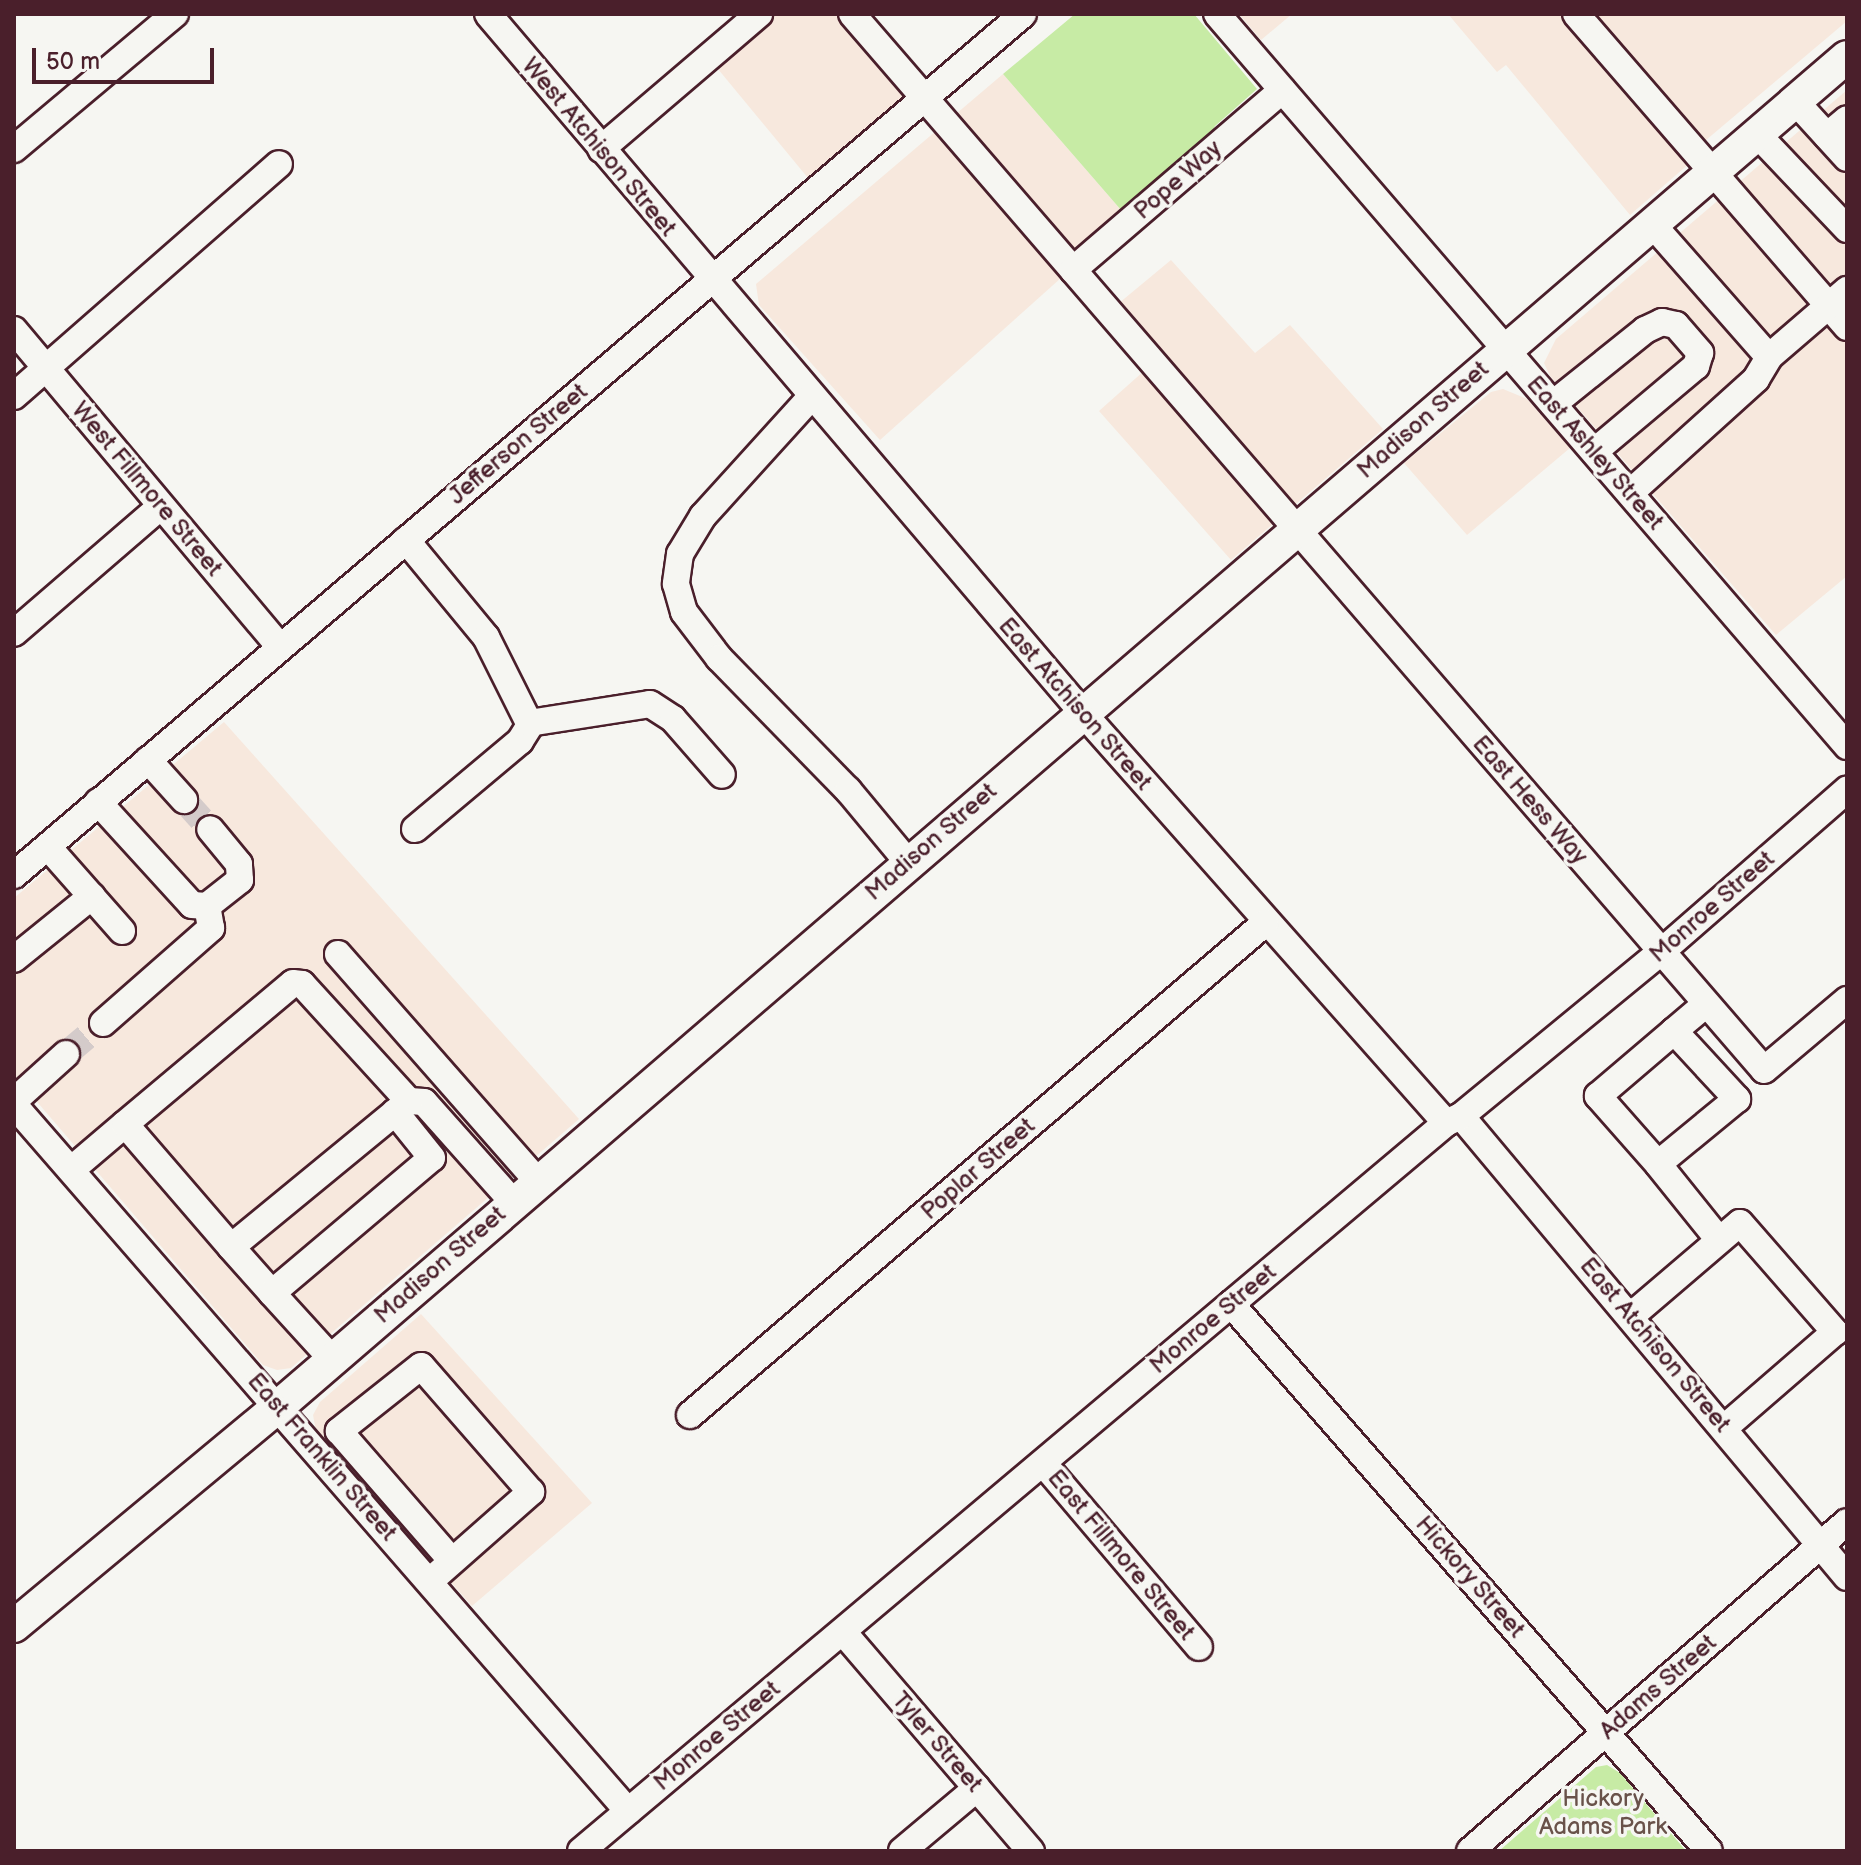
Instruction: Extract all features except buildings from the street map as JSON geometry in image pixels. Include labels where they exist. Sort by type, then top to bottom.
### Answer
[{"type":"main road","name":"Madison Street","points":[[14,1626],[279,1406],[907,861],[1847,57]]},
{"type":"street","name":"West Atchison Street","points":[[488,14],[710,281]]},
{"type":"street","points":[[601,149],[759,14]]},
{"type":"street","name":"East Hess Way","points":[[852,14],[1764,1070],[1847,1000]]},
{"type":"street","name":"Jefferson Street","points":[[14,875],[1023,14]]},
{"type":"street","name":"East Ashley Street","points":[[1217,14],[1847,746]]},
{"type":"street","points":[[1576,14],[1712,172],[1838,298],[1847,327]]},
{"type":"street","points":[[14,149],[161,18]]},
{"type":"street","name":"Pope Way","points":[[1073,270],[1282,90]]},
{"type":"street","points":[[1795,101],[1837,127],[1847,158]]},
{"type":"street","points":[[1757,134],[1847,229]]},
{"type":"street","points":[[14,396],[279,164]]},
{"type":"street","points":[[1652,224],[1769,357]]},
{"type":"street","name":"East Atchison Street","points":[[710,281],[1265,923],[1453,1119],[1631,1316],[1847,1577]]},
{"type":"street","points":[[1630,493],[1756,379],[1769,357],[1838,298]]},
{"type":"street","points":[[1553,404],[1645,330],[1662,322],[1676,325],[1700,353],[1696,366],[1594,452]]},
{"type":"street","name":"West Fillmore Street","points":[[14,330],[280,647]]},
{"type":"street","points":[[811,397],[703,516],[680,554],[676,584],[684,612],[719,658],[848,790],[907,861]]},
{"type":"street","points":[[14,633],[161,506]]},
{"type":"street","points":[[406,540],[486,637],[529,723]]},
{"type":"street","points":[[529,723],[650,704],[673,719],[722,775]]},
{"type":"street","points":[[415,829],[520,741],[529,723]]},
{"type":"street","points":[[148,760],[184,800]]},
{"type":"street","name":"Monroe Street","points":[[581,1851],[1453,1119],[1661,952],[1847,790]]},
{"type":"street","points":[[98,802],[192,905],[207,906],[240,880],[239,864],[210,829]]},
{"type":"street","points":[[48,847],[122,931]]},
{"type":"street","points":[[14,959],[92,896]]},
{"type":"street","points":[[103,1023],[211,928],[207,906]]},
{"type":"street","name":"Poplar Street","points":[[690,1415],[1265,923]]},
{"type":"street","points":[[338,954],[538,1182]]},
{"type":"street","points":[[71,1170],[293,983],[302,984],[402,1107],[432,1158],[272,1293]]},
{"type":"street","points":[[1706,1004],[1598,1096],[1719,1240]]},
{"type":"street","points":[[1658,1164],[1737,1099],[1674,1031]]},
{"type":"street","points":[[14,1103],[66,1054]]},
{"type":"street","points":[[231,1247],[402,1107],[424,1102],[513,1202]]},
{"type":"street","name":"East Franklin Street","points":[[14,1103],[628,1811]]},
{"type":"street","points":[[125,1124],[332,1359]]},
{"type":"street","points":[[1631,1316],[1740,1223],[1835,1332],[1724,1428]]},
{"type":"street","name":"Hickory Street","points":[[1231,1304],[1709,1851]]},
{"type":"street","points":[[430,1581],[531,1492],[421,1366],[339,1431],[451,1560]]},
{"type":"street","name":"East Fillmore Street","points":[[1043,1463],[1199,1647]]},
{"type":"street","name":"Adams Street","points":[[1470,1851],[1847,1522]]},
{"type":"street","name":"Tyler Street","points":[[843,1632],[1031,1851]]},
{"type":"street","points":[[902,1851],[977,1788]]},
{"type":"shaded area","points":[[771,14],[838,14],[909,95],[808,178],[713,63]]},
{"type":"shaded area","points":[[1239,14],[1292,14],[1261,40]]},
{"type":"shaded area","points":[[1448,14],[1564,14],[1691,162],[1630,215],[1506,65],[1497,72]]},
{"type":"shaded area","points":[[1587,14],[1847,14],[1847,21],[1699,146]]},
{"type":"shaded area","points":[[1003,74],[1128,218],[880,440],[759,305],[756,284]]},
{"type":"shaded area","points":[[1847,90],[1847,576],[1776,635],[1550,376],[1544,363],[1556,339]]},
{"type":"shaded area","points":[[1171,260],[1255,353],[1290,325],[1383,429],[1231,560],[1099,411],[1145,370],[1101,318]]},
{"type":"shaded area","points":[[1503,389],[1527,399],[1570,448],[1467,535],[1404,463],[1491,392]]},
{"type":"shaded area","points":[[224,722],[579,1119],[291,1368],[277,1370],[263,1365],[14,1075],[14,898]]},
{"type":"shaded area","points":[[421,1314],[592,1503],[472,1606],[316,1431],[313,1415],[320,1402]]},
{"type":"green space","points":[[1075,14],[1194,14],[1257,89],[1215,126],[1200,156],[1128,218],[1003,74]]},
{"type":"green space","name":"Hickory Adams Park","points":[[1607,1765],[1620,1773],[1686,1851],[1499,1851],[1596,1767]]},
{"type":"tunnel","points":[[184,800],[210,829]]},
{"type":"tunnel","points":[[66,1054],[103,1023]]}]
